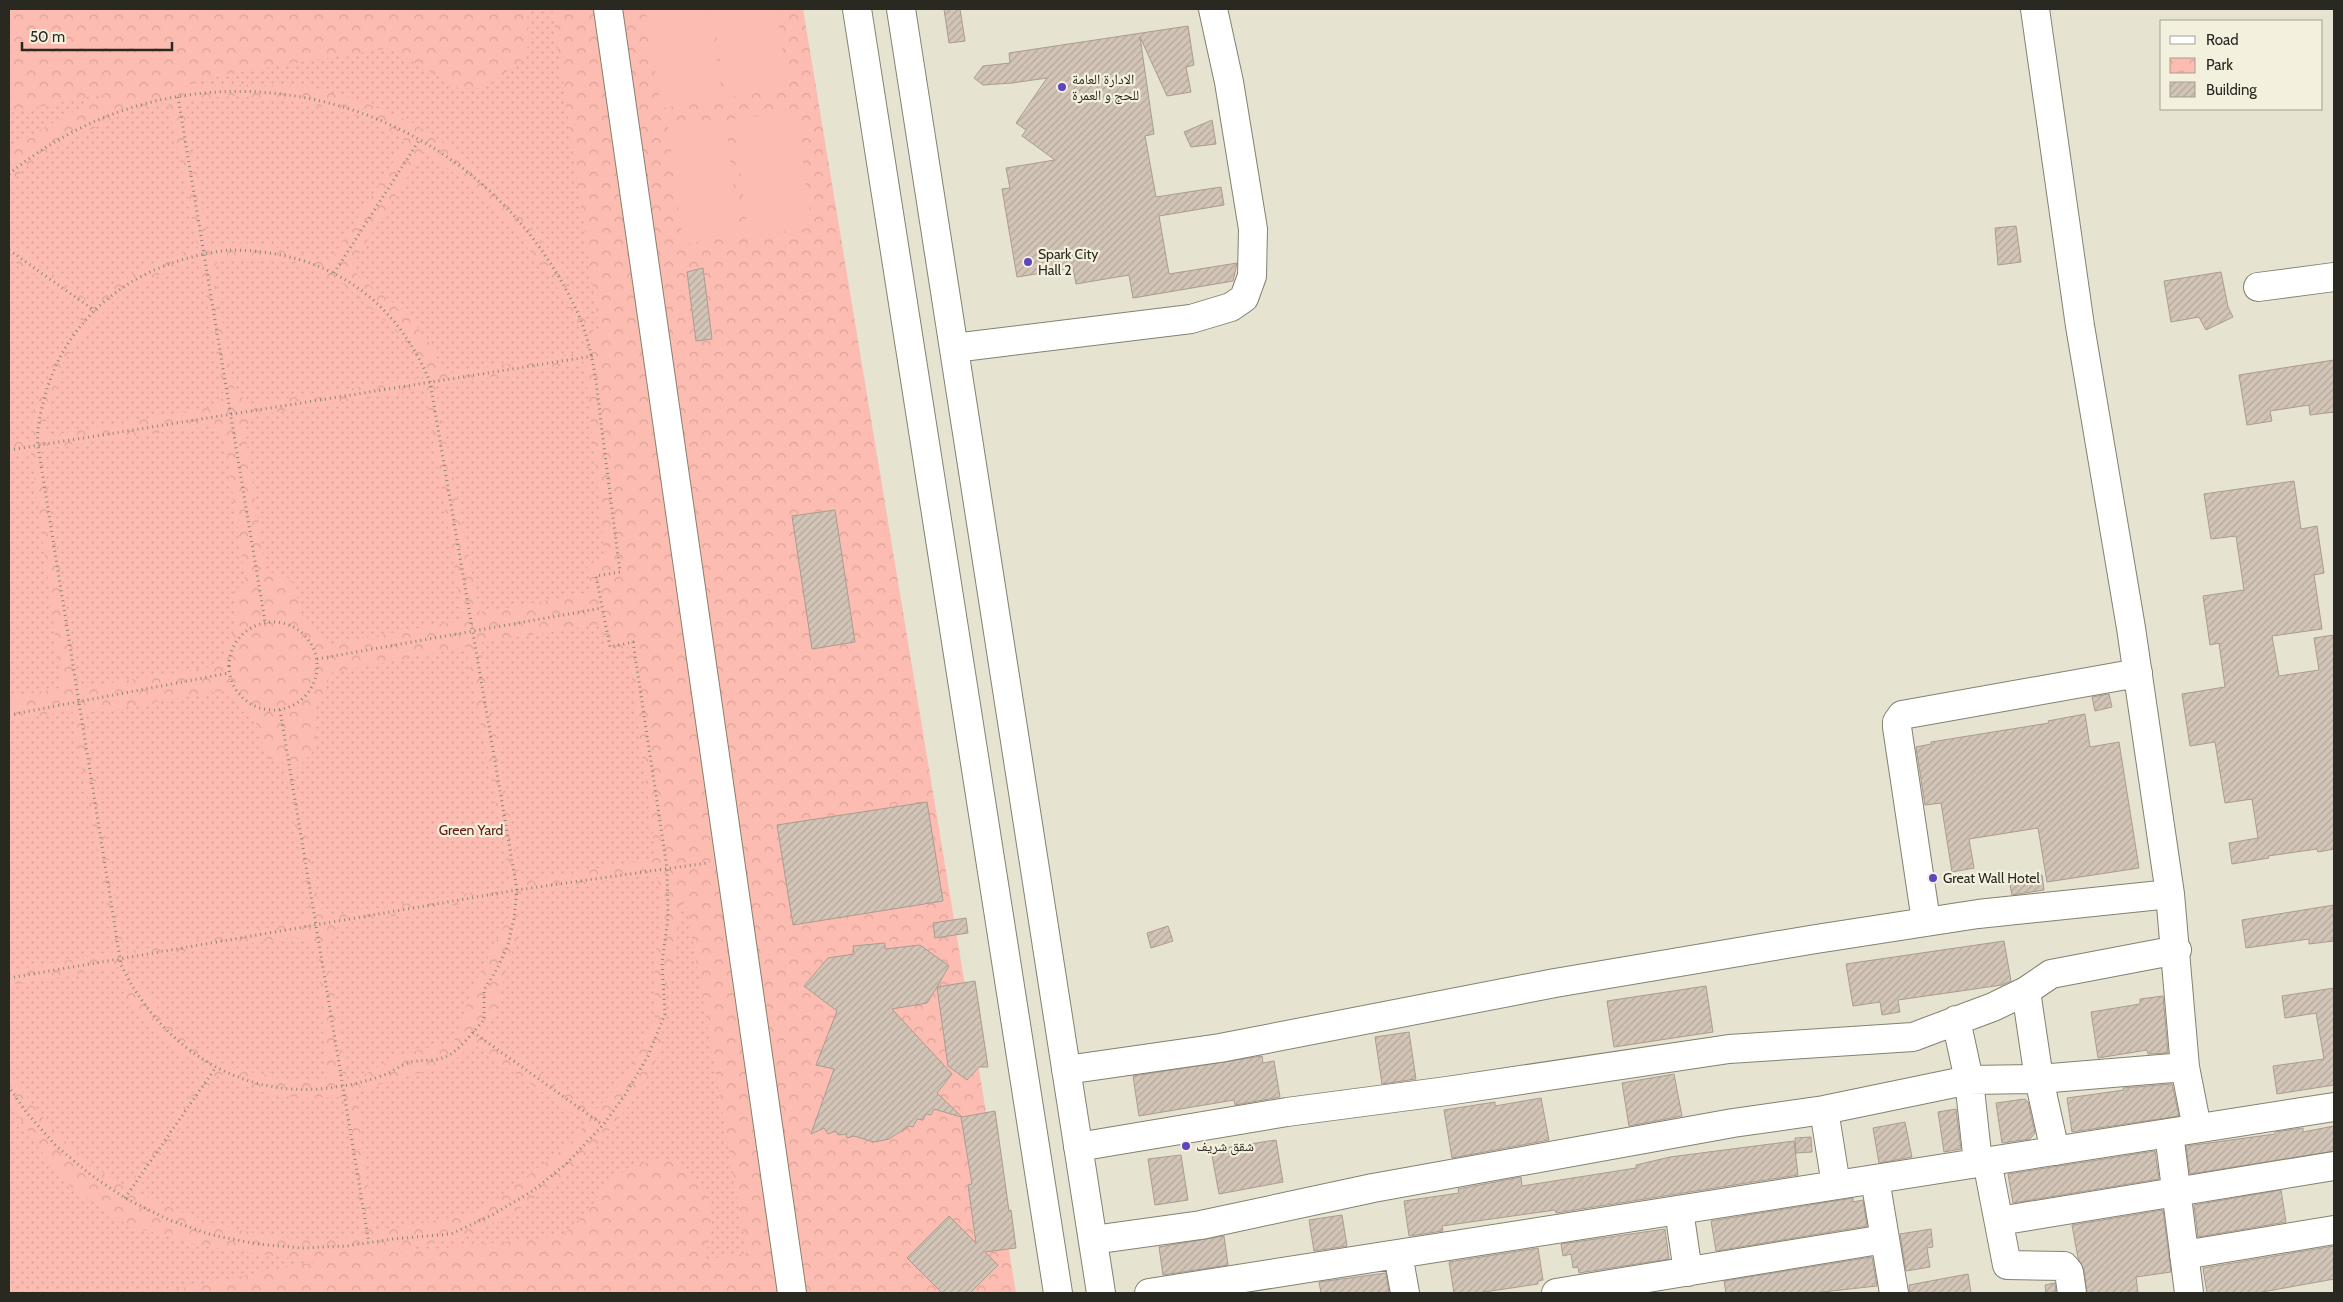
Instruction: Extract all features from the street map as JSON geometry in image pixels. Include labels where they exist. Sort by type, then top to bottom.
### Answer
[{"type":"street","points":[[608,9],[792,1293]]},
{"type":"street","points":[[858,9],[1058,1293]]},
{"type":"street","points":[[901,9],[1101,1293]]},
{"type":"street","points":[[954,348],[1191,319],[1231,308],[1244,298],[1252,276],[1253,229],[1229,82],[1213,9]]},
{"type":"street","points":[[2035,9],[2080,326],[2138,673],[2170,894],[2177,950],[2186,1067],[2197,1128]]},
{"type":"street","points":[[2258,287],[2334,276]]},
{"type":"street","points":[[1926,921],[1897,726],[1897,722],[1902,715],[2138,673]]},
{"type":"street","points":[[1066,1070],[1220,1048],[1555,984],[1926,921],[2170,894]]},
{"type":"street","points":[[1078,1147],[1287,1112],[1729,1049],[1913,1037],[1993,1007],[2026,991],[2051,974],[2177,950]]},
{"type":"street","points":[[2026,991],[2039,1079],[2055,1151]]},
{"type":"street","points":[[1956,1020],[1969,1080],[1983,1162],[1999,1221],[2007,1265],[2064,1266],[2069,1272],[2072,1293]]},
{"type":"street","points":[[1093,1240],[1201,1225],[1373,1188],[1733,1123],[1824,1110],[1969,1080],[2039,1079],[2186,1067]]},
{"type":"street","points":[[1149,1293],[2334,1107]]},
{"type":"street","points":[[1824,1110],[1836,1185]]},
{"type":"street","points":[[2169,1133],[2189,1293]]},
{"type":"street","points":[[1999,1221],[2334,1166]]},
{"type":"street","points":[[1875,1179],[1894,1293]]},
{"type":"street","points":[[1679,1210],[1688,1272]]},
{"type":"street","points":[[2184,1255],[2334,1230]]},
{"type":"street","points":[[1556,1293],[1885,1240]]},
{"type":"street","points":[[1398,1254],[1405,1293]]},
{"type":"path","points":[[9,174],[28,158],[75,130],[125,110],[178,97],[222,92],[257,92],[310,98],[394,125],[420,139],[469,171],[502,201],[531,234],[556,270],[576,310],[593,356],[620,572],[596,576],[610,647],[633,642],[667,868],[668,918],[662,962],[665,1014],[648,1056],[626,1095],[603,1125],[566,1164],[531,1192],[492,1215],[451,1234],[347,1246],[302,1248],[257,1244],[212,1235],[169,1220],[125,1198],[91,1175],[56,1146],[26,1112],[9,1087]]},
{"type":"path","points":[[178,97],[265,622]]},
{"type":"path","points":[[334,273],[420,139]]},
{"type":"path","points":[[9,250],[95,311]]},
{"type":"path","points":[[230,250],[269,252],[307,261],[334,273],[359,288],[388,314],[412,345],[430,382],[517,890],[514,918],[508,944],[484,990],[484,1020],[446,1057],[409,1063],[385,1074],[343,1086],[307,1089],[255,1082],[216,1067],[184,1047],[164,1030],[132,988],[119,958],[38,446],[40,418],[50,380],[67,346],[95,311],[137,278],[172,262],[204,253],[230,250]]},
{"type":"path","points":[[9,450],[593,356]]},
{"type":"path","points":[[317,659],[602,608]]},
{"type":"path","points":[[265,622],[279,622],[293,626],[304,634],[312,646],[317,659],[317,673],[312,686],[304,697],[293,705],[280,710],[266,710],[253,706],[241,698],[233,686],[229,673],[229,659],[233,646],[241,635],[252,627],[265,622]]},
{"type":"path","points":[[9,715],[229,673]]},
{"type":"path","points":[[280,710],[369,1243]]},
{"type":"path","points":[[9,978],[517,890],[730,859]]},
{"type":"path","points":[[472,1032],[603,1125]]},
{"type":"path","points":[[125,1198],[216,1067]]},
{"type":"green space","name":"Green Yard","points":[[9,9],[803,9],[1016,1293],[9,1293]]},
{"type":"green space","points":[[527,9],[552,9],[600,336],[592,329],[557,261],[524,218],[494,186],[457,152],[413,123],[361,101],[304,86],[182,87],[227,74],[390,48],[458,88],[485,88],[525,58],[529,42]]},
{"type":"green space","points":[[645,9],[709,9],[723,99],[661,108]]},
{"type":"green space","points":[[712,9],[776,9],[788,88],[726,98]]},
{"type":"green space","points":[[107,93],[24,139],[9,154],[9,113]]},
{"type":"green space","points":[[227,95],[308,103],[377,122],[406,142],[329,263],[287,249],[244,242],[209,247],[185,103]]},
{"type":"green space","points":[[168,102],[198,248],[142,269],[117,284],[93,304],[9,242],[9,184],[33,160],[86,132],[133,109]]},
{"type":"green space","points":[[796,111],[812,228],[748,236],[734,119]]},
{"type":"green space","points":[[725,119],[740,236],[683,244],[668,126]]},
{"type":"green space","points":[[424,151],[462,179],[502,214],[563,295],[591,351],[445,374],[429,342],[406,312],[374,289],[350,268]]},
{"type":"green space","points":[[9,258],[86,310],[53,360],[33,411],[31,439],[9,443]]},
{"type":"green space","points":[[221,258],[297,263],[341,282],[393,328],[414,352],[424,377],[250,404],[235,392],[213,268]]},
{"type":"green space","points":[[194,262],[200,264],[224,395],[217,406],[48,436],[45,425],[62,364],[88,328],[121,294],[173,268]]},
{"type":"green space","points":[[585,362],[605,561],[587,564],[592,592],[480,613],[435,386]]},
{"type":"green space","points":[[425,389],[463,620],[331,644],[301,613],[295,585],[287,577],[266,571],[244,427],[258,415]]},
{"type":"green space","points":[[208,426],[225,439],[245,581],[233,593],[237,625],[218,666],[79,688],[41,449]]},
{"type":"green space","points":[[31,452],[62,688],[9,697],[9,456]]},
{"type":"green space","points":[[601,624],[606,652],[628,647],[656,858],[521,882],[480,643]]},
{"type":"green space","points":[[466,647],[511,886],[332,916],[319,906],[294,772],[317,747],[313,708],[325,692],[330,673]]},
{"type":"green space","points":[[226,690],[238,706],[254,717],[267,758],[284,763],[309,906],[303,922],[124,952],[85,714]]},
{"type":"green space","points":[[72,710],[115,952],[9,971],[9,721]]},
{"type":"green space","points":[[657,873],[662,922],[655,955],[655,1016],[630,1073],[597,1109],[590,1109],[483,1032],[495,1015],[505,974],[517,937],[520,894]]},
{"type":"green space","points":[[684,891],[747,1253],[705,1260],[712,1223],[709,1201],[693,1174],[669,1159],[632,1165],[607,1184],[586,1213],[562,1236],[383,1254],[463,1237],[513,1213],[559,1181],[599,1143],[633,1100],[661,1052],[665,992],[677,938]]},
{"type":"green space","points":[[512,894],[509,916],[472,989],[454,1041],[397,1056],[359,1078],[347,1079],[326,942],[340,924],[425,911]]},
{"type":"green space","points":[[295,937],[317,945],[327,1080],[290,1080],[250,1072],[218,1062],[186,1041],[130,975],[128,959]]},
{"type":"green space","points":[[120,967],[128,998],[140,1018],[167,1044],[188,1058],[210,1069],[126,1188],[90,1165],[48,1124],[18,1086],[9,1070],[9,985]]},
{"type":"green space","points":[[473,1044],[586,1122],[575,1140],[481,1211],[404,1227],[374,1230],[355,1094],[394,1079],[448,1066]]},
{"type":"green space","points":[[218,1073],[250,1088],[279,1096],[309,1098],[344,1097],[363,1236],[301,1238],[246,1232],[193,1216],[136,1192]]},
{"type":"green space","points":[[9,1099],[37,1146],[71,1187],[129,1226],[198,1245],[315,1262],[155,1293],[9,1293]]},
{"type":"building","points":[[944,9],[960,9],[965,41],[949,43]]},
{"type":"building","points":[[1188,26],[1194,65],[1186,67],[1191,92],[1167,96],[1140,37],[1154,134],[1145,136],[1156,197],[1221,187],[1224,205],[1159,216],[1169,274],[1237,263],[1233,281],[1133,298],[1129,275],[1076,284],[1073,268],[1017,277],[1002,189],[1010,188],[1006,168],[1055,160],[1022,136],[1026,130],[1016,123],[1047,78],[983,85],[974,78],[983,66],[1010,63],[1009,53]]},
{"type":"building","points":[[1212,120],[1216,144],[1191,147],[1184,132]]},
{"type":"building","points":[[2016,226],[2021,262],[1998,265],[1995,228]]},
{"type":"building","points":[[703,268],[712,339],[696,341],[687,272]]},
{"type":"building","points":[[2221,272],[2228,307],[2233,317],[2206,330],[2199,317],[2171,322],[2164,281]]},
{"type":"building","points":[[2334,360],[2334,412],[2310,415],[2309,405],[2270,411],[2272,421],[2247,425],[2239,375]]},
{"type":"building","points":[[2294,481],[2301,529],[2317,526],[2324,573],[2314,575],[2322,629],[2272,636],[2279,676],[2319,670],[2314,638],[2334,635],[2334,849],[2318,852],[2317,849],[2268,856],[2269,858],[2232,864],[2229,843],[2258,838],[2252,799],[2225,803],[2215,742],[2190,746],[2182,694],[2225,687],[2219,643],[2210,645],[2203,596],[2244,590],[2236,536],[2211,539],[2204,494]]},
{"type":"building","points":[[835,510],[855,642],[812,649],[792,516]]},
{"type":"building","points":[[2109,694],[2112,707],[2095,711],[2092,697]]},
{"type":"building","points":[[2085,714],[2090,747],[2119,742],[2139,868],[2047,882],[2038,828],[1969,839],[1974,868],[1952,872],[1941,803],[1925,805],[1916,747],[1931,744],[1931,742],[2049,723],[2048,721]]},
{"type":"building","points":[[927,802],[943,901],[793,925],[777,825]]},
{"type":"building","points":[[2042,875],[2044,890],[2012,895],[2009,880]]},
{"type":"building","points":[[2334,905],[2334,941],[2309,944],[2309,939],[2246,948],[2242,920]]},
{"type":"building","points":[[966,918],[968,933],[935,938],[933,923]]},
{"type":"building","points":[[1168,926],[1173,941],[1151,948],[1147,933]]},
{"type":"building","points":[[2004,941],[2011,981],[2002,985],[1898,1000],[1900,1012],[1882,1015],[1880,1002],[1853,1006],[1846,964]]},
{"type":"building","points":[[885,943],[885,949],[920,945],[949,966],[927,1003],[892,1009],[952,1074],[937,1093],[962,1117],[995,1111],[1016,1248],[985,1252],[998,1265],[970,1293],[942,1293],[907,1258],[949,1216],[976,1243],[968,1185],[972,1184],[961,1117],[934,1109],[931,1115],[926,1114],[923,1120],[917,1119],[913,1127],[909,1126],[889,1139],[874,1142],[854,1136],[847,1138],[846,1134],[838,1135],[836,1131],[828,1134],[824,1128],[811,1134],[834,1069],[816,1065],[837,1011],[804,986],[828,958],[854,954],[853,946]]},
{"type":"building","points":[[975,981],[988,1067],[979,1067],[967,1080],[948,1066],[937,987]]},
{"type":"building","points":[[1706,986],[1713,1032],[1614,1047],[1607,1001]]},
{"type":"building","points":[[2334,988],[2334,1085],[2277,1094],[2273,1066],[2324,1059],[2316,1013],[2285,1018],[2282,996]]},
{"type":"building","points":[[2163,996],[2168,1053],[2148,1054],[2147,1050],[2098,1058],[2091,1012],[2140,1004],[2140,999]]},
{"type":"building","points":[[1409,1032],[1416,1079],[1382,1084],[1375,1037]]},
{"type":"building","points":[[1262,1056],[1263,1063],[1274,1061],[1280,1097],[1235,1105],[1234,1100],[1139,1116],[1133,1076]]},
{"type":"building","points":[[1674,1074],[1682,1116],[1629,1126],[1622,1083]]},
{"type":"building","points":[[2172,1084],[2179,1116],[2072,1132],[2067,1098],[2124,1090],[2123,1088]]},
{"type":"building","points":[[1541,1098],[1549,1140],[1452,1158],[1444,1110],[1495,1102],[1495,1106]]},
{"type":"building","points":[[2025,1099],[2028,1102],[2035,1133],[2030,1139],[2002,1143],[1996,1103]]},
{"type":"building","points":[[1956,1109],[1961,1149],[1944,1152],[1938,1112]]},
{"type":"building","points":[[1905,1122],[1912,1157],[1879,1163],[1873,1128]]},
{"type":"building","points":[[2334,1126],[2334,1151],[2190,1174],[2186,1146],[2275,1134],[2275,1132],[2303,1128],[2303,1132]]},
{"type":"building","points":[[1811,1137],[1812,1152],[1796,1153],[1795,1138]]},
{"type":"building","points":[[1276,1140],[1283,1182],[1219,1194],[1211,1150]]},
{"type":"building","points":[[1794,1141],[1798,1175],[1556,1213],[1555,1210],[1442,1226],[1443,1231],[1409,1236],[1404,1201],[1459,1193],[1458,1189],[1521,1177],[1522,1186],[1636,1168],[1636,1165],[1670,1157]]},
{"type":"building","points":[[2155,1151],[2159,1179],[2013,1203],[2008,1174]]},
{"type":"building","points":[[1181,1155],[1188,1200],[1155,1205],[1148,1159]]},
{"type":"building","points":[[2281,1190],[2286,1222],[2198,1237],[2194,1205]]},
{"type":"building","points":[[1853,1198],[1853,1202],[1863,1200],[1867,1226],[1716,1251],[1711,1221]]},
{"type":"building","points":[[2163,1210],[2171,1272],[2136,1277],[2138,1293],[2087,1293],[2084,1270],[2078,1258],[2072,1225]]},
{"type":"building","points":[[1342,1215],[1347,1246],[1314,1251],[1309,1220]]},
{"type":"building","points":[[1665,1229],[1669,1259],[1579,1273],[1578,1267],[1573,1268],[1571,1254],[1563,1256],[1561,1244]]},
{"type":"building","points":[[1931,1229],[1933,1247],[1927,1248],[1930,1267],[1906,1271],[1900,1234]]},
{"type":"building","points":[[1224,1236],[1228,1265],[1163,1275],[1159,1247]]},
{"type":"building","points":[[2334,1246],[2334,1279],[2257,1293],[2207,1293],[2203,1268]]},
{"type":"building","points":[[1538,1248],[1543,1280],[1538,1281],[1538,1284],[1478,1293],[1454,1293],[1449,1262]]},
{"type":"building","points":[[1872,1257],[1877,1286],[1813,1293],[1726,1293],[1724,1281]]},
{"type":"building","points":[[1386,1273],[1389,1293],[1321,1293],[1319,1282]]},
{"type":"building","points":[[1968,1274],[1971,1293],[1910,1293],[1909,1285]]},
{"type":"building","points":[[2055,1283],[2056,1293],[2046,1293],[2045,1285]]},
{"type":"place","name":"الادارة العامة للحج و العمرة","points":[[1062,87]]},
{"type":"place","name":"Spark City Hall 2","points":[[1028,262]]},
{"type":"place","name":"Great Wall Hotel","points":[[1933,878]]},
{"type":"place","name":"شقق شريف","points":[[1186,1146]]}]
